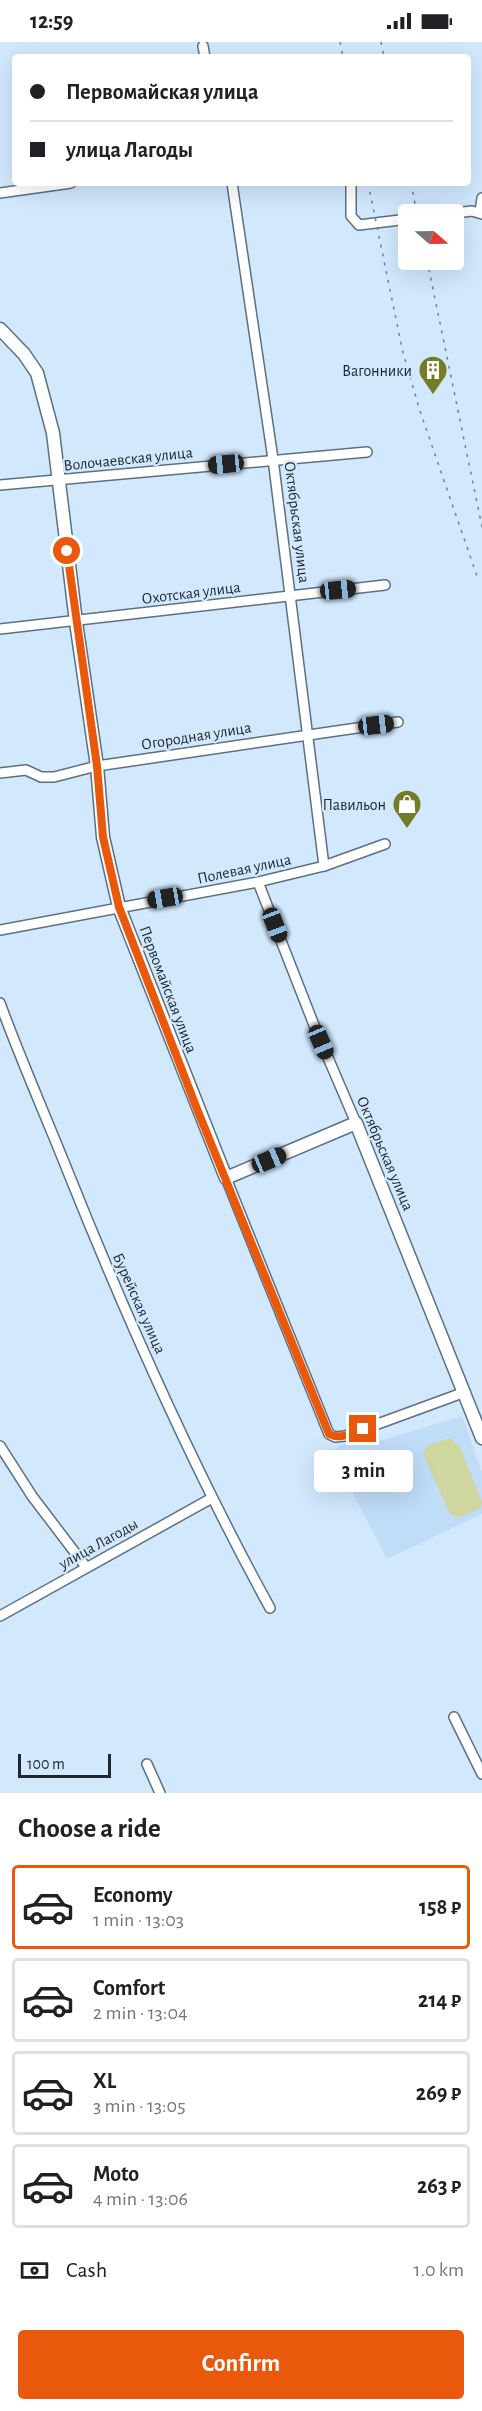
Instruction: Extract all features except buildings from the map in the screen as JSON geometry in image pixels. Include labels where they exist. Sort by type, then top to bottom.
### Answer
[{"type":"main road","name":"Первомайская улица","points":[[0,329],[24,354],[37,373],[43,387],[53,433],[76,622],[97,766],[103,837],[119,907],[226,1178]]},
{"type":"main road","points":[[226,1178],[356,1123]]},
{"type":"main road","name":"Октябрьская улица","points":[[356,1123],[482,1438]]},
{"type":"street","points":[[203,46],[205,54]]},
{"type":"street","points":[[0,193],[50,186]]},
{"type":"street","name":"Октябрьская улица","points":[[232,186],[273,459],[324,866]]},
{"type":"street","points":[[351,186],[351,216],[359,225],[398,220]]},
{"type":"street","points":[[464,213],[481,213],[482,198]]},
{"type":"street","name":"Волочаевская улица","points":[[0,484],[367,452]]},
{"type":"street","name":"Охотская улица","points":[[0,629],[386,585]]},
{"type":"street","name":"Огородная улица","points":[[0,773],[26,770],[41,777],[54,777],[97,766],[398,722]]},
{"type":"street","name":"Полевая улица","points":[[0,930],[258,882],[324,866],[385,844]]},
{"type":"street","name":"Октябрьская улица","points":[[258,882],[314,1025],[356,1123]]},
{"type":"street","name":"Бурейская улица","points":[[0,1003],[93,1235],[212,1498],[270,1608]]},
{"type":"street","name":"Первомайская улица","points":[[226,1178],[329,1434],[335,1437],[345,1436],[465,1392]]},
{"type":"street","points":[[0,1446],[32,1496],[87,1567]]},
{"type":"street","name":"улица Лагоды","points":[[0,1616],[212,1498]]},
{"type":"street","points":[[454,1717],[482,1774]]},
{"type":"street","points":[[147,1764],[160,1793]]},
{"type":"shaded area","points":[[462,1416],[482,1473],[482,1514],[387,1559],[331,1451],[371,1430],[374,1437],[383,1440]]},
{"type":"green space","points":[[450,1438],[460,1447],[482,1502],[480,1509],[457,1518],[449,1512],[423,1454],[427,1446]]},
{"type":"railway","points":[[340,42],[342,54]]},
{"type":"railway","points":[[381,42],[383,54]]},
{"type":"railway","points":[[369,186],[403,353],[420,411],[478,579]]},
{"type":"railway","points":[[412,186],[415,204]]},
{"type":"railway","points":[[429,270],[482,527]]},
{"type":"place","name":"Вагонники","points":[[433,396]]},
{"type":"place","name":"Павильон","points":[[407,830]]},
{"type":"route","points":[[67,551],[97,766],[103,837],[119,907],[197,1109],[329,1434],[335,1437],[345,1436],[363,1429]]}]
